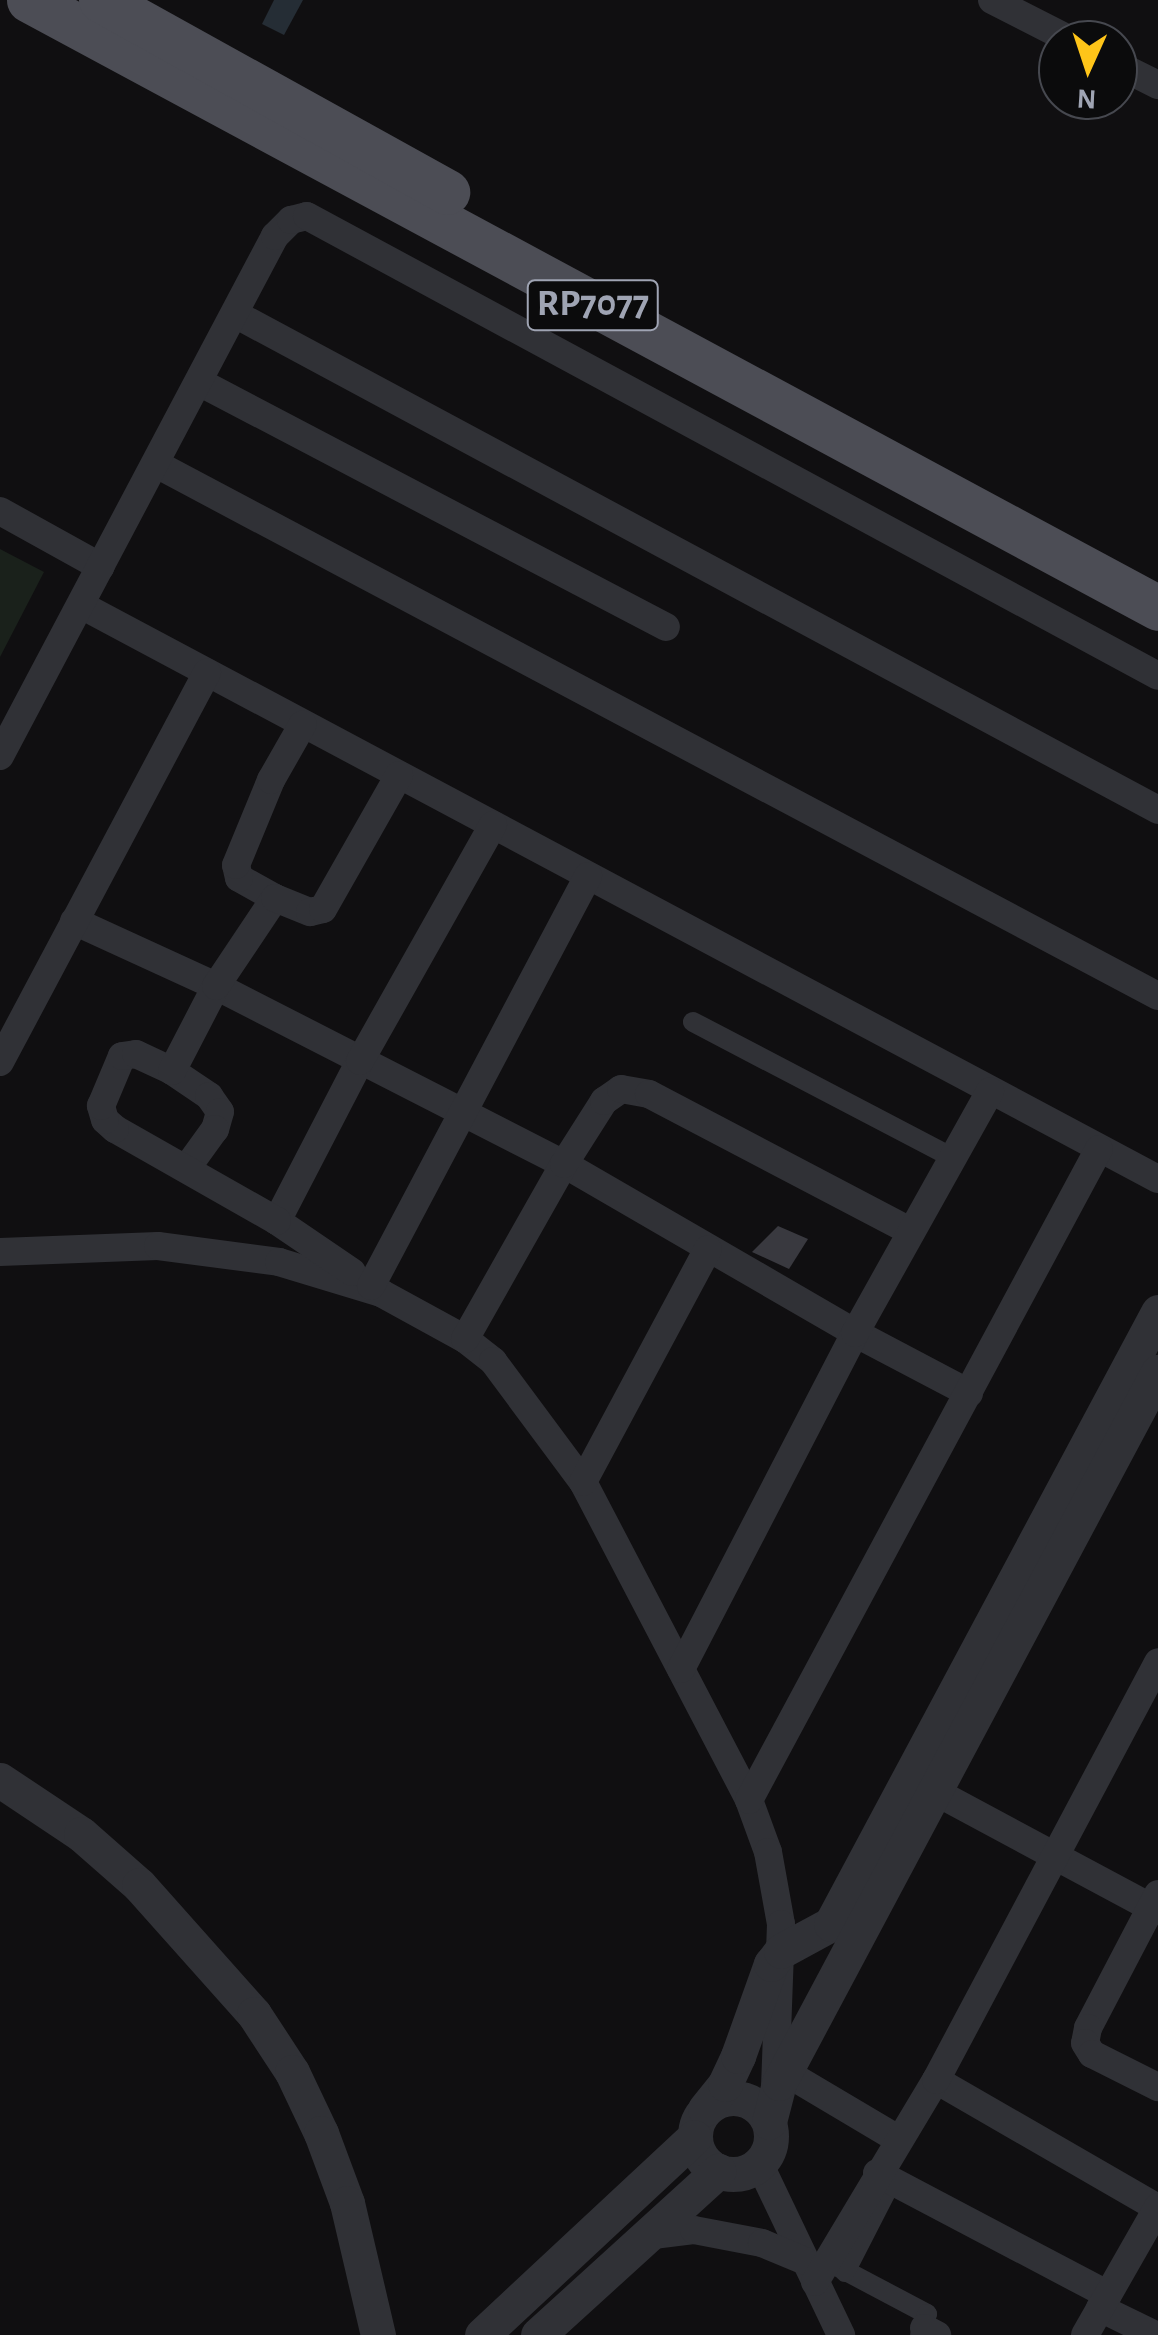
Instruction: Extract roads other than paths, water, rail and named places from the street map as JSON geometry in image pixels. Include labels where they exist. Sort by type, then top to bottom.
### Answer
[{"type":"main road","name":"RP7077","points":[[29,0],[1158,608]]},
{"type":"main road","name":"RP7077","points":[[101,0],[615,284],[1158,574]]},
{"type":"street","points":[[992,0],[1038,24]]},
{"type":"street","points":[[0,756],[201,383],[275,236],[291,220],[312,218],[1158,676]]},
{"type":"street","points":[[236,314],[1158,810]]},
{"type":"street","points":[[201,383],[666,627]]},
{"type":"street","points":[[158,464],[1158,996]]},
{"type":"street","points":[[0,510],[101,567]]},
{"type":"street","points":[[81,605],[1158,1179]]},
{"type":"street","points":[[0,1062],[208,673]]},
{"type":"street","points":[[303,724],[272,780],[236,865],[240,878],[274,898],[310,912],[323,909],[399,775]]},
{"type":"street","points":[[277,1220],[360,1061],[493,825]]},
{"type":"street","points":[[376,1290],[461,1110],[588,876]]},
{"type":"street","points":[[172,1071],[216,986],[274,898]]},
{"type":"street","points":[[74,920],[216,986],[564,1164],[855,1333],[969,1393]]},
{"type":"street","points":[[692,1022],[953,1158]]},
{"type":"street","points":[[186,1168],[215,1129],[220,1112],[209,1096],[172,1071],[136,1054],[122,1056],[101,1106],[104,1120],[115,1130],[277,1220],[376,1290],[465,1340],[512,1383],[583,1482],[748,1800],[774,1876],[781,1952],[776,2098],[770,2144],[759,2163],[740,2173],[718,2171],[701,2158],[700,2123],[725,2084],[771,1964],[781,1952],[832,1924],[922,1785],[1158,1372]]},
{"type":"street","points":[[465,1340],[564,1164],[610,1094],[621,1088],[638,1090],[910,1231]]},
{"type":"street","points":[[681,1669],[855,1333],[990,1090]]},
{"type":"street","points":[[748,1800],[1099,1149]]},
{"type":"street","points":[[0,1252],[158,1246],[207,1250],[321,1272],[376,1290]]},
{"type":"street","points":[[583,1482],[708,1249]]},
{"type":"street","points":[[482,2335],[726,2098],[739,2098],[762,2111],[776,2098],[922,1785],[1158,1312]]},
{"type":"street","points":[[823,2269],[884,2178],[898,2139],[936,2080],[1158,1662]]},
{"type":"street","points":[[0,1780],[81,1834],[139,1885],[254,2014],[292,2072],[321,2133],[351,2218],[378,2335]]},
{"type":"street","points":[[922,1785],[1054,1856],[1156,1904],[1088,2028],[1085,2043],[1092,2054],[1158,2087]]},
{"type":"street","points":[[936,2080],[1158,2207],[1084,2335]]},
{"type":"street","points":[[776,2098],[898,2139]]},
{"type":"street","points":[[759,2163],[823,2269],[841,2335]]},
{"type":"street","points":[[538,2335],[718,2171]]},
{"type":"street","points":[[884,2178],[1104,2301],[1156,2335]]},
{"type":"street","points":[[645,2236],[694,2230],[762,2243],[927,2314],[927,2333]]}]
